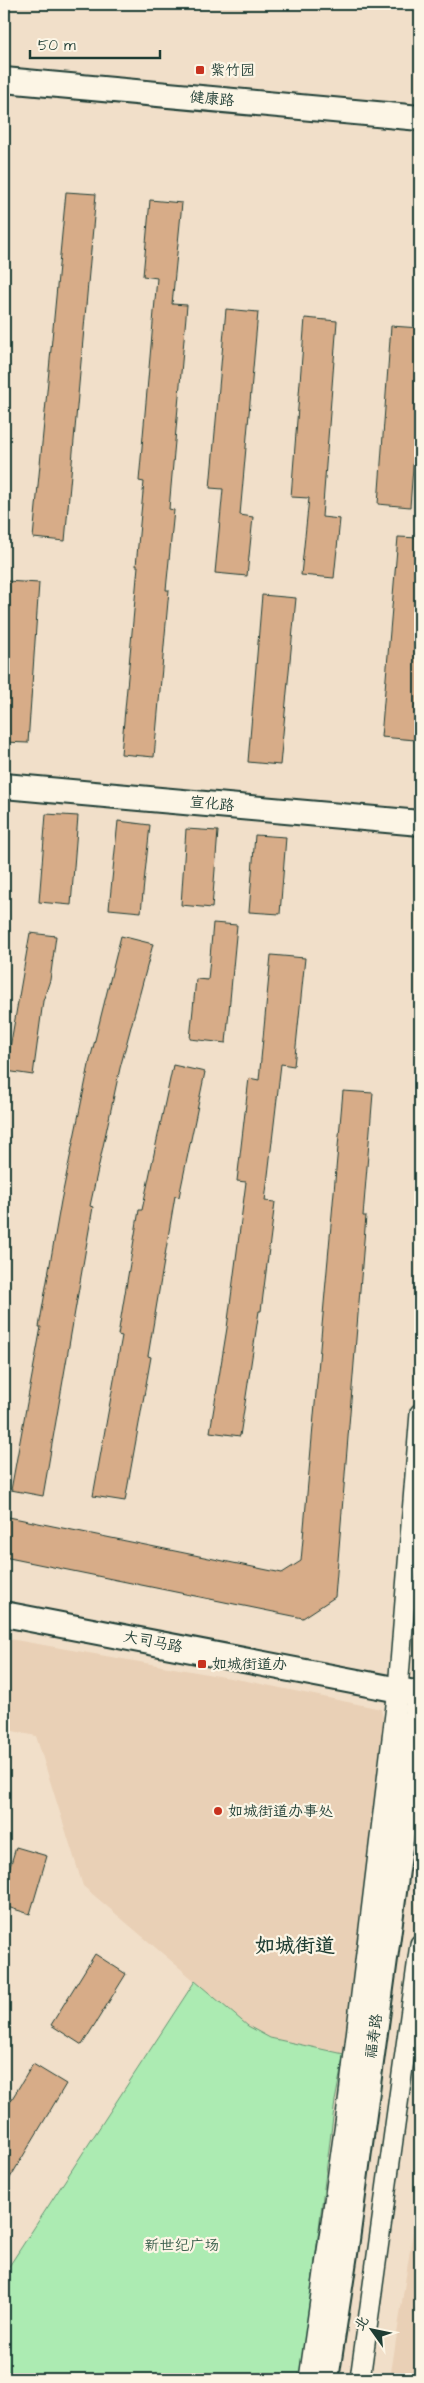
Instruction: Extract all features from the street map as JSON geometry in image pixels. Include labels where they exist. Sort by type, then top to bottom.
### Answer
[{"type":"main road","name":"福寿路","points":[[325,2379],[345,2247],[415,1692]]},
{"type":"main road","name":"福寿路","points":[[325,2379],[420,1796]]},
{"type":"street","name":"健康路","points":[[4,80],[420,118]]},
{"type":"street","name":"宣化路","points":[[4,786],[420,823]]},
{"type":"street","points":[[415,1692],[420,1413]]},
{"type":"street","name":"大司马路","points":[[4,1614],[415,1692]]},
{"type":"street","points":[[360,2379],[420,1944]]},
{"type":"shaded area","name":"如城街道办事处","points":[[4,1638],[247,1681],[381,1709],[386,1736],[344,2054],[270,2038],[248,2026],[83,1886],[36,1736],[4,1729]]},
{"type":"shaded area","points":[[420,2186],[420,2379],[390,2379]]},
{"type":"green space","name":"新世纪广场","points":[[195,1981],[248,2026],[270,2038],[344,2054],[335,2101],[300,2379],[4,2379],[4,2274]]},
{"type":"building","points":[[66,192],[96,194],[65,541],[33,538]]},
{"type":"building","points":[[150,200],[182,203],[172,304],[187,305],[169,509],[174,510],[166,590],[169,590],[154,757],[121,754],[138,566],[136,566],[144,482],[139,481],[157,278],[143,276]]},
{"type":"building","points":[[226,309],[258,312],[240,515],[253,517],[247,576],[215,573],[223,489],[210,488]]},
{"type":"building","points":[[305,318],[337,321],[322,517],[340,519],[334,578],[301,575],[309,498],[291,497]]},
{"type":"building","points":[[391,326],[420,328],[420,374],[410,507],[378,504]]},
{"type":"building","points":[[398,537],[420,538],[420,679],[415,740],[381,737]]},
{"type":"building","points":[[6,581],[39,583],[28,743],[4,742],[4,618]]},
{"type":"building","points":[[262,595],[296,598],[280,765],[248,762]]},
{"type":"building","points":[[46,814],[78,816],[71,905],[39,902]]},
{"type":"building","points":[[118,821],[150,825],[141,912],[109,909]]},
{"type":"building","points":[[186,829],[218,831],[212,908],[181,905]]},
{"type":"building","points":[[255,835],[286,837],[280,914],[249,912]]},
{"type":"building","points":[[213,923],[237,925],[226,1043],[190,1039],[196,979],[208,980]]},
{"type":"building","points":[[30,933],[56,936],[50,980],[43,1001],[33,1075],[6,1071]]},
{"type":"building","points":[[121,936],[153,944],[120,1068],[90,1206],[93,1207],[43,1496],[11,1490],[41,1327],[39,1327],[61,1201],[90,1060]]},
{"type":"building","points":[[271,955],[305,958],[294,1066],[281,1064],[265,1201],[275,1202],[261,1311],[259,1311],[240,1436],[210,1432],[227,1328],[246,1182],[237,1181],[249,1078],[259,1080]]},
{"type":"building","points":[[173,1065],[205,1072],[179,1197],[175,1196],[148,1356],[151,1357],[125,1501],[93,1496],[122,1336],[118,1335],[139,1210],[142,1210]]},
{"type":"building","points":[[343,1091],[373,1093],[363,1216],[366,1216],[335,1597],[303,1618],[4,1557],[4,1516],[282,1573],[301,1561]]},
{"type":"building","points":[[16,1847],[47,1856],[30,1914],[4,1906],[4,1887]]},
{"type":"building","points":[[95,1954],[126,1974],[82,2045],[51,2025]]},
{"type":"building","points":[[33,2064],[66,2084],[4,2188],[4,2112]]},
{"type":"place","name":"紫竹园","points":[[200,70]]},
{"type":"place","name":"如城街道办","points":[[202,1664]]},
{"type":"place","name":"如城街道办事处","points":[[218,1811]]},
{"type":"district","name":"如城街道","points":[[295,1946]]}]
